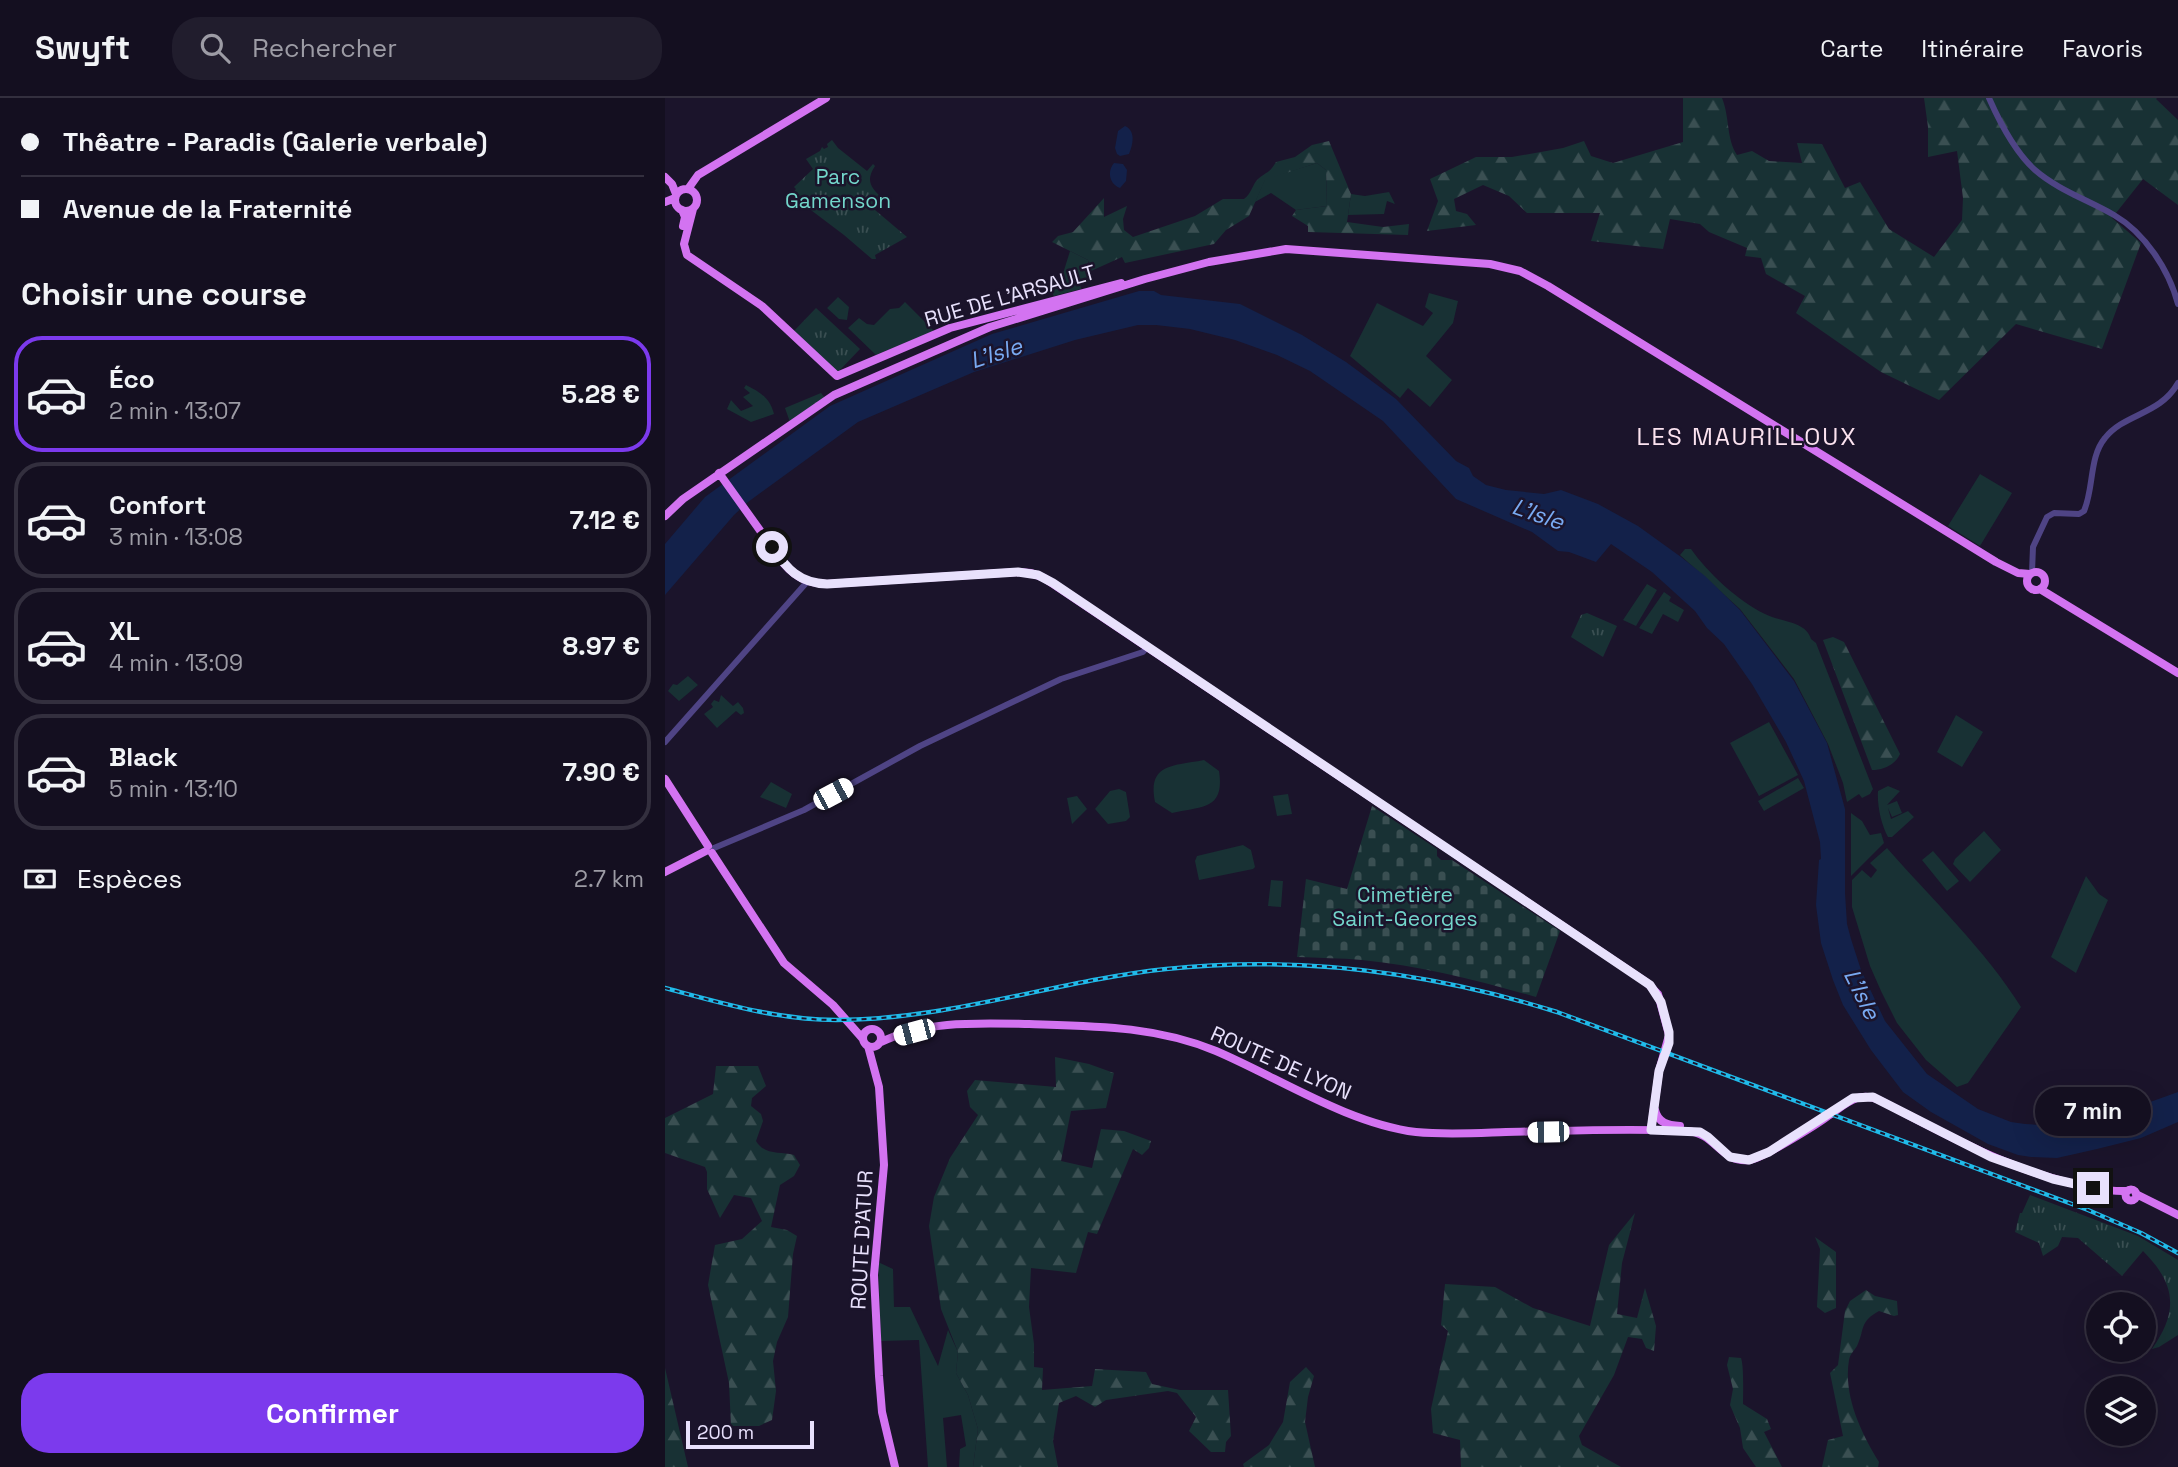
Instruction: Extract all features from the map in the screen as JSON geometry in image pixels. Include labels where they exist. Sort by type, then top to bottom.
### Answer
[{"type":"main road","points":[[665,208],[682,197],[707,171],[826,98]]},
{"type":"main road","points":[[665,177],[693,209]]},
{"type":"main road","points":[[682,197],[685,219],[680,253],[686,259],[716,274]]},
{"type":"main road","points":[[665,202],[682,197],[697,202],[684,244],[685,252],[716,274]]},
{"type":"main road","name":"RUE DE L'ARSAULT","points":[[716,274],[771,313],[837,376],[950,328],[1209,262],[1286,249],[1502,265],[1534,277],[1996,562],[2002,569],[2031,575],[2032,589],[2042,586]]},
{"type":"main road","points":[[665,516],[676,504],[834,396],[991,327],[1096,292]]},
{"type":"main road","points":[[721,475],[784,564],[807,582],[1031,573],[1053,583],[1650,985],[1661,1002],[1669,1028],[1669,1043],[1663,1059],[1651,1130]]},
{"type":"main road","points":[[2031,575],[2044,576],[2042,586],[2060,600],[2178,673]]},
{"type":"main road","points":[[665,779],[784,963],[870,1041]]},
{"type":"main road","points":[[665,872],[710,849]]},
{"type":"main road","name":"ROUTE DE LYON","points":[[870,1041],[973,1022],[1129,1028],[1164,1034],[1209,1048],[1360,1118],[1391,1128],[1444,1134],[1692,1131]]},
{"type":"main road","name":"ROUTE DE LYON","points":[[870,1041],[881,1038],[877,1031],[888,1036],[898,1036]]},
{"type":"main road","name":"ROUTE D'ATUR","points":[[870,1041],[880,1093],[884,1165],[874,1275],[879,1376],[882,1412],[895,1467]]},
{"type":"main road","points":[[1657,1118],[1708,1137],[1730,1157],[1744,1161],[1759,1158],[1853,1098],[1873,1097],[1991,1157],[2053,1179],[2131,1195],[2178,1215]]},
{"type":"main road","points":[[1651,1130],[1656,1126],[1655,1099]]},
{"type":"street","points":[[1989,98],[2026,162],[2050,181],[2126,224],[2154,254],[2172,284],[2178,304]]},
{"type":"street","points":[[2031,575],[2033,547],[2051,514],[2079,514],[2084,511],[2097,453],[2107,435],[2159,405],[2178,383]]},
{"type":"street","points":[[665,742],[807,582]]},
{"type":"street","points":[[710,849],[804,810],[910,751],[1061,679],[1143,652],[1147,647]]},
{"type":"green space","points":[[1683,98],[1722,98],[1731,142],[1737,155],[1752,151],[1769,161],[1802,163],[1797,143],[1822,144],[1845,188],[1860,182],[1889,229],[1934,257],[1962,220],[1963,198],[1957,151],[1928,157],[1924,98],[2157,98],[2178,120],[2178,205],[2143,179],[2112,218],[2141,243],[2102,349],[2016,324],[1939,400],[1881,372],[1796,313],[1805,296],[1766,274],[1761,258],[1745,256],[1747,248],[1709,232],[1700,224],[1670,219],[1663,249],[1591,241],[1600,213],[1527,213],[1509,196],[1483,185],[1454,199],[1456,211],[1467,214],[1476,225],[1427,231],[1438,201],[1430,179],[1476,157],[1512,157],[1563,148],[1584,141],[1591,156],[1613,163],[1683,142]]},
{"type":"green space","name":"Parc Gamenson","points":[[832,140],[867,171],[873,164],[875,166],[870,180],[883,199],[875,210],[907,237],[875,255],[876,259],[872,259],[791,195],[796,189],[794,187],[813,169],[806,159],[822,147],[828,147],[827,144]]},
{"type":"green space","points":[[1329,141],[1351,194],[1347,222],[1383,227],[1409,224],[1408,235],[1308,232],[1308,226],[1292,216],[1296,210],[1327,206],[1326,170],[1317,163],[1265,180],[1249,216],[1226,230],[1214,244],[1125,263],[1122,257],[1091,271],[1088,260],[1052,242],[1058,236],[1073,232],[1104,198],[1104,217],[1127,206],[1123,219],[1124,230],[1133,237],[1195,216],[1223,199],[1244,199],[1258,179],[1270,171],[1276,162],[1295,157],[1312,145]]},
{"type":"green space","points":[[1317,163],[1326,170],[1327,206],[1296,210],[1271,193],[1255,202],[1265,179]]},
{"type":"green space","points":[[1389,192],[1395,204],[1387,201],[1384,214],[1348,215],[1351,194],[1365,196]]},
{"type":"green space","points":[[1070,251],[1088,260],[1089,276],[1080,284],[1081,289],[1054,296],[1052,293],[1061,280]]},
{"type":"green space","points":[[1429,293],[1458,301],[1453,323],[1426,356],[1452,380],[1430,407],[1408,388],[1400,398],[1350,356],[1377,303],[1423,326],[1433,313],[1425,307]]},
{"type":"green space","points":[[838,297],[849,307],[847,320],[839,319],[827,308]]},
{"type":"green space","points":[[905,302],[934,331],[876,355],[848,328],[859,318],[874,325],[890,309],[899,308]]},
{"type":"green space","points":[[816,308],[860,349],[839,371],[794,331]]},
{"type":"green space","points":[[746,385],[764,396],[774,414],[751,422],[727,409],[731,400],[741,411],[753,406],[743,397],[750,393],[744,388]]},
{"type":"green space","points":[[821,393],[825,398],[790,422],[785,408]]},
{"type":"green space","points":[[1980,474],[2012,493],[1980,546],[1948,526]]},
{"type":"green space","points":[[1685,549],[1691,549],[1715,577],[1744,602],[1771,617],[1798,625],[1816,643],[1873,789],[1870,794],[1862,798],[1859,794],[1847,802],[1843,783],[1828,744],[1794,679],[1740,609],[1680,555]]},
{"type":"green space","points":[[1647,584],[1657,590],[1636,626],[1623,620]]},
{"type":"green space","points":[[1664,592],[1671,597],[1669,601],[1684,610],[1678,622],[1663,614],[1652,634],[1639,628]]},
{"type":"green space","points":[[1587,613],[1617,626],[1603,657],[1571,637],[1581,615]]},
{"type":"green space","points":[[1833,637],[1844,642],[1900,754],[1892,764],[1884,768],[1872,770],[1823,640]]},
{"type":"green space","points":[[688,676],[698,685],[679,701],[668,691],[673,684],[677,685]]},
{"type":"green space","points":[[721,695],[733,706],[738,702],[744,713],[741,715],[736,711],[717,728],[704,714],[713,707],[711,704],[714,700],[719,702]]},
{"type":"green space","points":[[1956,715],[1983,732],[1962,767],[1937,752]]},
{"type":"green space","points":[[1769,722],[1798,775],[1759,796],[1730,743]]},
{"type":"green space","points":[[1204,760],[1219,771],[1220,784],[1215,800],[1202,807],[1172,813],[1155,802],[1155,780],[1159,773],[1173,766]]},
{"type":"green space","points":[[1798,778],[1804,788],[1764,811],[1758,801]]},
{"type":"green space","points":[[771,782],[792,794],[786,808],[760,797]]},
{"type":"green space","points":[[1888,786],[1900,791],[1887,805],[1897,801],[1902,813],[1892,817],[1888,808],[1891,819],[1908,811],[1914,817],[1892,837],[1888,837],[1881,820],[1878,802],[1878,791]]},
{"type":"green space","points":[[1119,789],[1126,792],[1130,817],[1126,821],[1108,824],[1095,809],[1110,791]]},
{"type":"green space","points":[[1288,794],[1292,814],[1277,816],[1273,796]]},
{"type":"green space","points":[[1077,796],[1087,809],[1072,824],[1067,798]]},
{"type":"green space","name":"Cimetière Saint-Georges","points":[[1372,806],[1437,849],[1437,856],[1441,860],[1452,860],[1560,931],[1536,997],[1406,966],[1354,959],[1297,957],[1306,879],[1347,889]]},
{"type":"green space","points":[[1851,813],[1862,821],[1870,835],[1881,833],[1884,843],[1851,876]]},
{"type":"green space","points":[[1984,831],[2001,850],[1970,882],[1953,864]]},
{"type":"green space","points":[[1243,845],[1251,850],[1255,867],[1253,869],[1199,880],[1195,861],[1197,856]]},
{"type":"green space","points":[[1887,848],[1975,945],[2021,1007],[1968,1083],[1957,1087],[1926,1060],[1897,1023],[1870,966],[1852,907],[1852,880],[1862,870],[1871,878],[1877,870],[1870,863]]},
{"type":"green space","points":[[1933,851],[1959,881],[1947,891],[1922,860]]},
{"type":"green space","points":[[2086,876],[2099,894],[2108,900],[2076,973],[2051,957]]},
{"type":"green space","points":[[1271,880],[1283,881],[1281,907],[1268,906]]},
{"type":"green space","points":[[1055,1057],[1089,1064],[1114,1073],[1106,1108],[1071,1111],[1061,1161],[1092,1168],[1101,1129],[1124,1131],[1151,1141],[1149,1148],[1142,1155],[1133,1149],[1097,1234],[1088,1232],[1076,1273],[1031,1268],[1029,1307],[1034,1367],[1043,1368],[1042,1390],[1092,1386],[1095,1369],[1146,1372],[1152,1384],[1180,1390],[1228,1390],[1231,1436],[1226,1442],[1225,1452],[1211,1452],[1189,1431],[1196,1417],[1177,1393],[1168,1391],[1106,1400],[1095,1407],[1076,1396],[1059,1403],[1053,1441],[1058,1467],[973,1467],[978,1429],[968,1395],[956,1373],[958,1352],[941,1309],[929,1226],[934,1197],[950,1158],[978,1115],[970,1107],[967,1091],[975,1080],[1056,1087]]},
{"type":"green space","points":[[716,1066],[758,1066],[766,1086],[752,1098],[751,1106],[761,1114],[763,1121],[756,1141],[768,1151],[794,1155],[800,1165],[794,1176],[780,1185],[771,1227],[787,1230],[797,1236],[788,1317],[777,1342],[773,1361],[776,1391],[772,1420],[759,1426],[731,1426],[729,1383],[708,1285],[715,1245],[742,1239],[762,1221],[751,1198],[734,1195],[720,1218],[707,1189],[705,1167],[665,1153],[665,1118],[713,1094]]},
{"type":"green space","points":[[2030,1195],[2138,1236],[2178,1260],[2178,1335],[2156,1348],[2170,1311],[2170,1299],[2162,1275],[2143,1251],[2122,1276],[2078,1238],[2062,1237],[2058,1246],[2043,1256],[2039,1243],[2015,1232]]},
{"type":"green space","points":[[1635,1213],[1622,1263],[1617,1314],[1637,1318],[1645,1288],[1656,1326],[1654,1351],[1646,1348],[1642,1339],[1628,1337],[1614,1375],[1579,1436],[1582,1445],[1621,1467],[1461,1467],[1460,1440],[1433,1433],[1431,1409],[1448,1331],[1441,1325],[1445,1284],[1495,1287],[1533,1308],[1590,1326],[1609,1245]]},
{"type":"green space","points":[[1815,1237],[1836,1252],[1836,1308],[1825,1313],[1817,1307],[1820,1249]]},
{"type":"green space","points":[[878,1262],[893,1269],[894,1307],[910,1307],[938,1366],[948,1330],[958,1352],[956,1373],[968,1395],[978,1429],[973,1467],[959,1467],[960,1449],[966,1446],[961,1415],[943,1418],[947,1467],[928,1467],[919,1340],[881,1341]]},
{"type":"green space","points":[[1866,1290],[1875,1296],[1897,1301],[1898,1315],[1879,1311],[1868,1319],[1849,1360],[1851,1400],[1860,1426],[1879,1462],[1878,1467],[1822,1467],[1828,1440],[1843,1436],[1830,1373],[1838,1365],[1845,1311],[1850,1301]]},
{"type":"green space","points":[[1729,1357],[1741,1358],[1743,1404],[1767,1419],[1771,1429],[1764,1432],[1782,1467],[1756,1467],[1743,1448],[1740,1428],[1730,1405],[1733,1389],[1727,1365]]},
{"type":"green space","points":[[1306,1367],[1314,1376],[1305,1422],[1315,1467],[1244,1467],[1243,1464],[1269,1445],[1283,1422],[1290,1382]]},
{"type":"green space","points":[[665,1368],[688,1467],[665,1467]]},
{"type":"water","points":[[1125,126],[1131,131],[1132,142],[1129,154],[1120,156],[1115,148],[1118,131]]},
{"type":"water","points":[[1114,163],[1123,164],[1127,170],[1126,181],[1120,188],[1113,184],[1110,177]]},
{"type":"water","name":"L'Isle","points":[[1139,291],[1240,304],[1302,335],[1346,362],[1396,399],[1456,461],[1469,468],[1473,476],[1486,485],[1544,494],[1561,490],[1598,504],[1638,526],[1705,576],[1740,610],[1794,681],[1827,743],[1845,809],[1845,893],[1851,939],[1861,970],[1885,1021],[1927,1074],[1978,1109],[2011,1122],[2055,1126],[2139,1106],[2178,1092],[2178,1122],[2141,1138],[2097,1149],[2057,1158],[2031,1157],[1988,1144],[1931,1112],[1903,1092],[1871,1050],[1843,1005],[1821,943],[1816,905],[1820,842],[1804,781],[1786,742],[1752,684],[1724,644],[1707,628],[1695,611],[1652,572],[1611,544],[1596,562],[1558,551],[1532,532],[1456,499],[1383,421],[1310,371],[1277,355],[1235,340],[1190,329],[1138,325],[1075,340],[974,372],[858,422],[748,502],[665,595],[665,544],[705,497],[830,406],[992,334]]},
{"type":"railway","points":[[665,988],[771,1014],[836,1020],[919,1014],[1125,975],[1216,965],[1315,966],[1412,977],[1461,986],[1557,1012],[2088,1210],[2178,1253]]},
{"type":"district","name":"LES MAURILLOUX","points":[[1747,437]]},
{"type":"route","points":[[772,547],[792,572],[813,583],[1018,572],[1038,575],[1053,583],[1650,985],[1658,995],[1669,1028],[1669,1043],[1659,1071],[1651,1130],[1700,1132],[1723,1153],[1738,1160],[1749,1160],[1759,1158],[1853,1098],[1866,1096],[1873,1097],[1991,1157],[2053,1179],[2093,1188]]}]
